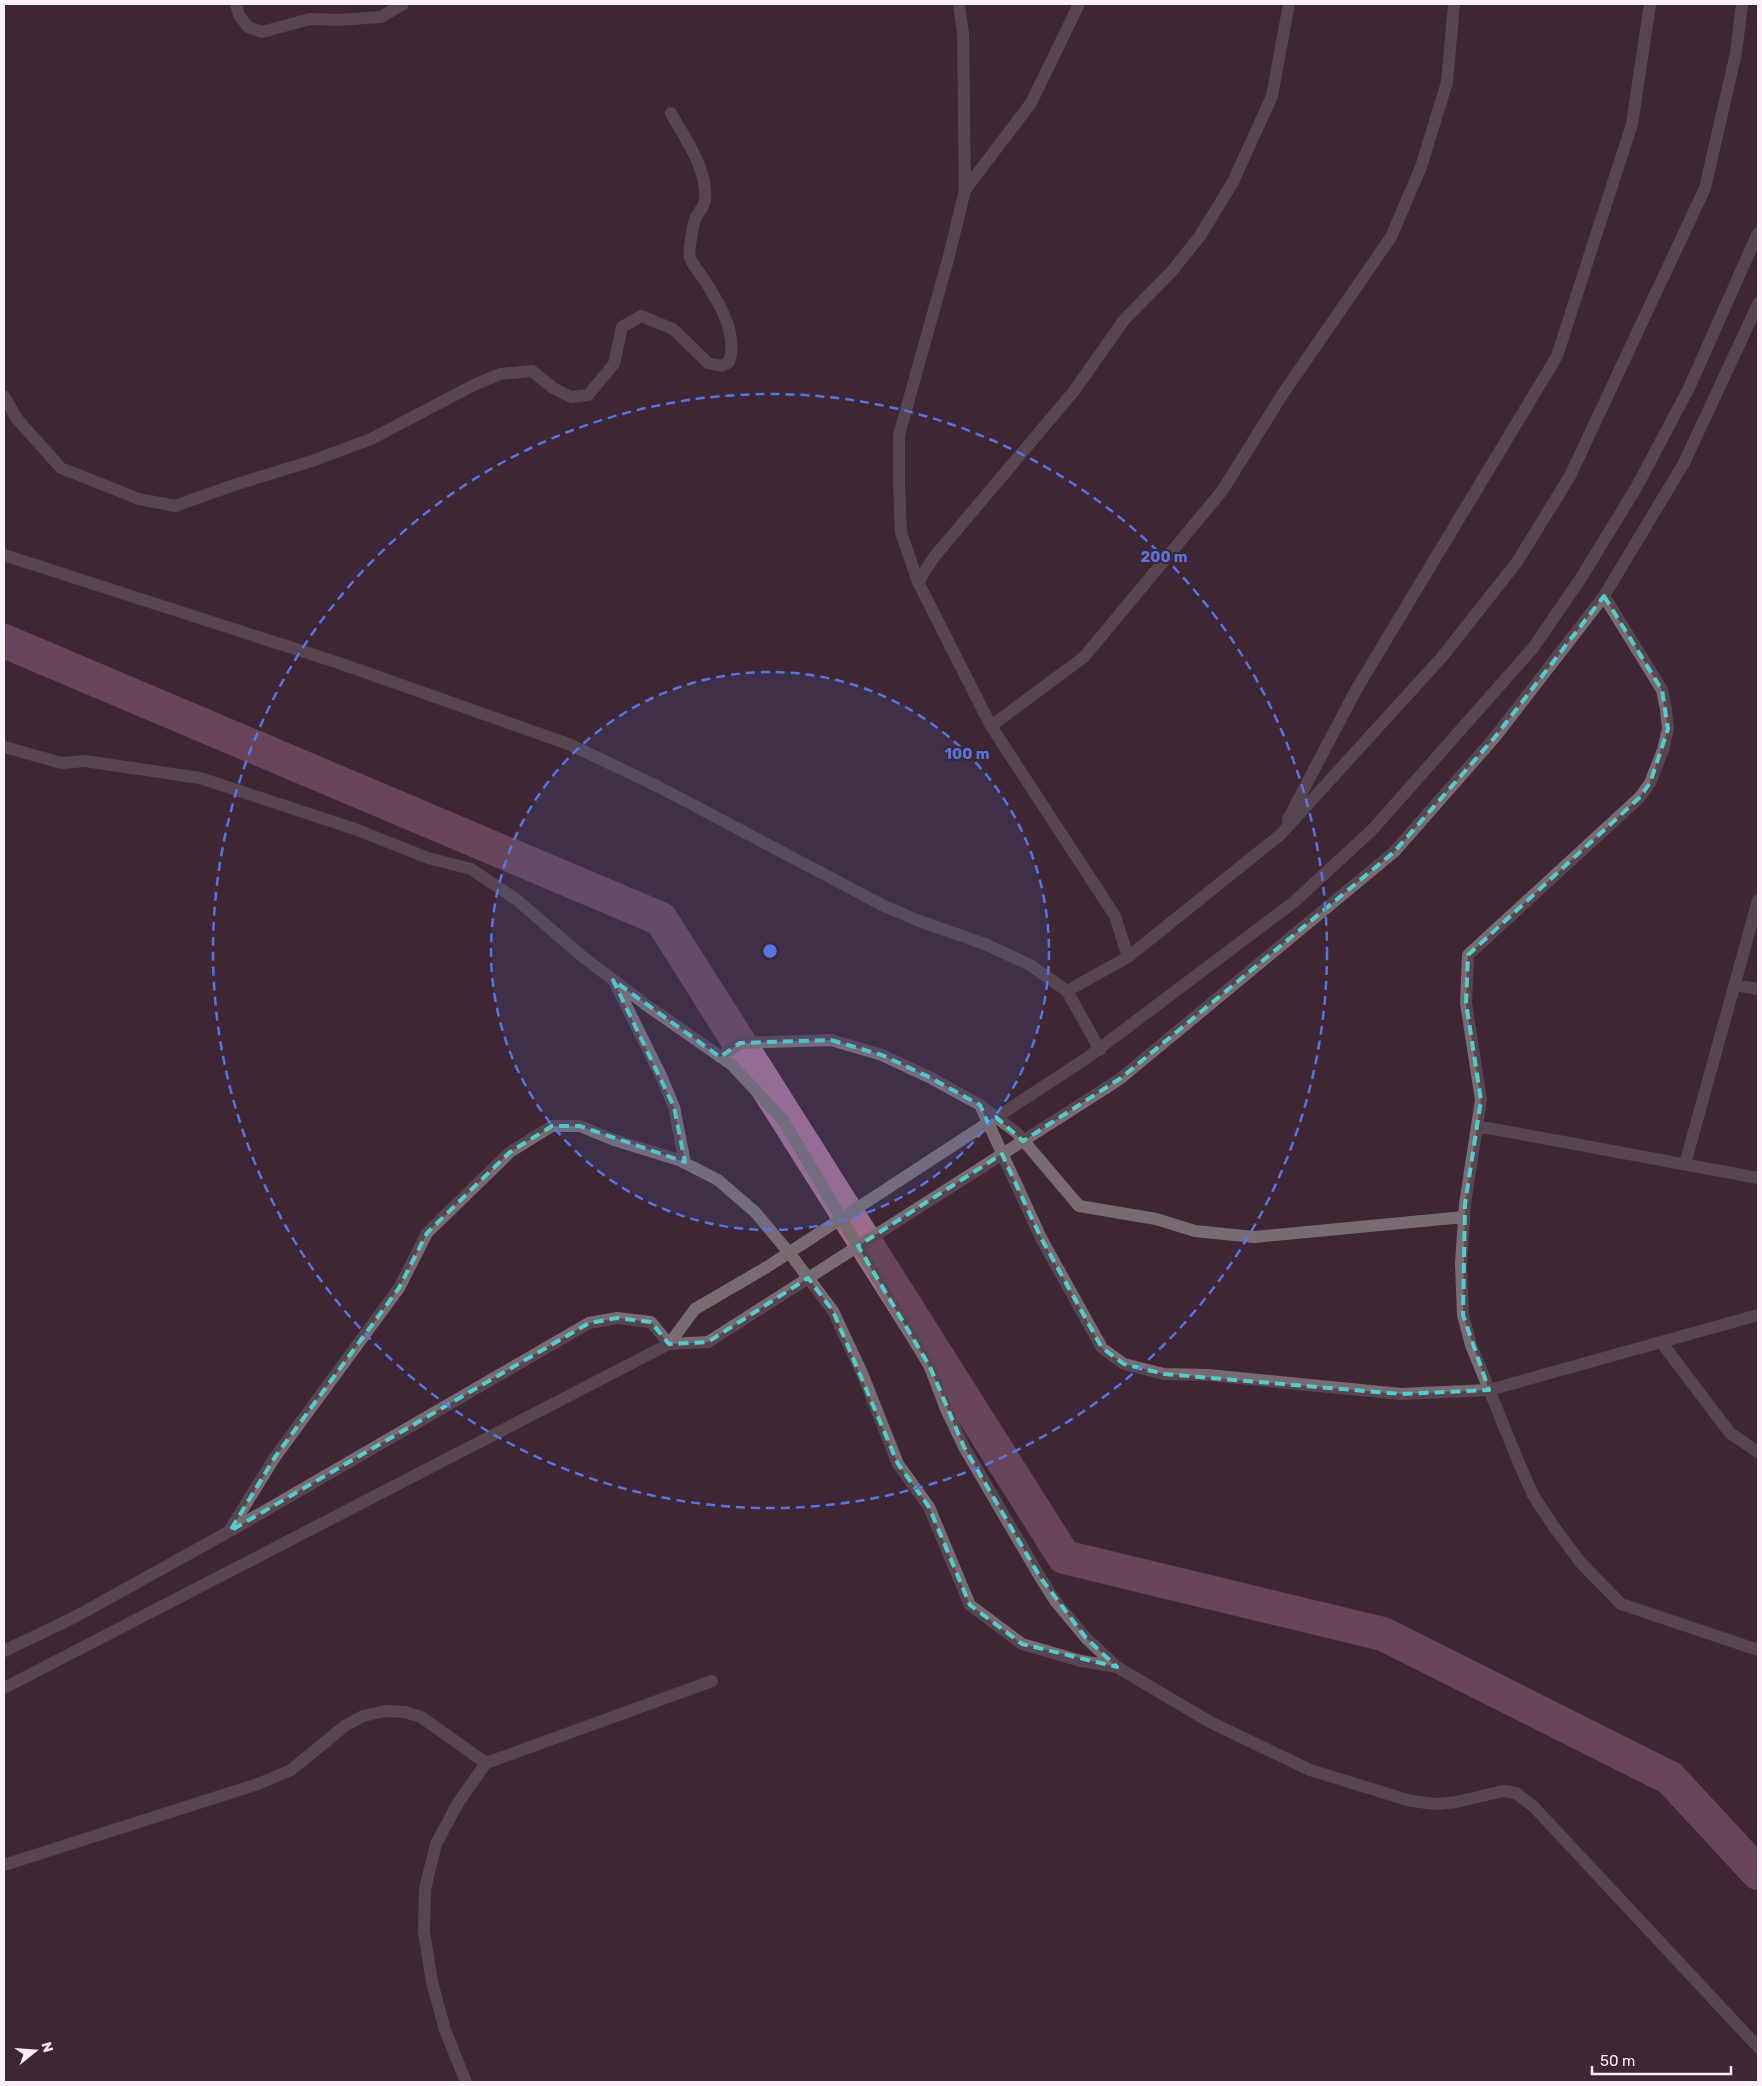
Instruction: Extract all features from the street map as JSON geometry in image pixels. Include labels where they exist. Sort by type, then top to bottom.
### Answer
[{"type":"street","points":[[236,4],[240,15],[248,27],[262,32],[310,19],[337,20],[381,17],[403,4]]},
{"type":"street","points":[[959,4],[963,34],[965,190],[949,256],[899,435],[901,532],[918,582],[991,726],[1115,916],[1128,957]]},
{"type":"street","points":[[965,190],[1031,103],[1078,4]]},
{"type":"street","points":[[918,582],[934,557],[1074,391],[1124,320],[1172,270],[1200,236],[1233,182],[1272,96],[1289,4]]},
{"type":"street","points":[[991,726],[1084,656],[1222,491],[1284,392],[1391,237],[1420,167],[1447,82],[1454,4]]},
{"type":"street","points":[[1280,835],[1356,690],[1557,356],[1632,124],[1650,4]]},
{"type":"street","points":[[1068,991],[1128,957],[1280,835],[1442,657],[1517,562],[1570,476],[1704,188],[1736,53],[1742,4]]},
{"type":"street","points":[[4,396],[17,419],[61,468],[139,499],[175,506],[371,439],[474,385],[500,374],[532,371],[553,388],[572,397],[588,395],[614,364],[622,327],[641,316],[673,329],[708,363],[722,366],[730,362],[732,338],[726,320],[707,284],[690,258],[692,232],[696,218],[705,203],[705,184],[692,151],[671,113]]},
{"type":"street","points":[[669,1344],[695,1309],[767,1267],[1100,1050],[1294,902],[1373,829],[1534,648],[1581,578],[1636,488],[1689,388],[1758,233]]},
{"type":"street","points":[[4,1688],[669,1344],[708,1342],[1129,1072],[1394,852],[1495,737],[1604,596],[1684,463],[1758,304]]},
{"type":"street","points":[[4,555],[338,664],[572,745],[659,787],[884,906],[922,922],[985,944],[1030,965],[1068,991],[1100,1050]]},
{"type":"street","points":[[1604,596],[1662,690],[1668,729],[1663,750],[1650,783],[1639,798],[1468,955],[1466,1003],[1481,1100],[1464,1217],[1461,1264],[1463,1315],[1471,1345],[1534,1495],[1554,1527],[1581,1563],[1621,1604],[1758,1650]]},
{"type":"street","points":[[4,747],[62,763],[85,761],[200,778],[355,828],[428,858],[471,868],[517,900],[583,957],[731,1064],[783,1120],[930,1367],[946,1409],[964,1447],[1040,1578],[1056,1602],[1086,1638],[1117,1667],[1210,1722],[1310,1770],[1411,1801],[1436,1804],[1457,1802],[1498,1792],[1516,1793],[1534,1807],[1758,2047]]},
{"type":"street","points":[[1685,1164],[1758,900]]},
{"type":"street","points":[[614,980],[662,1078],[674,1107],[685,1164]]},
{"type":"street","points":[[1735,985],[1758,989]]},
{"type":"street","points":[[720,1057],[740,1043],[831,1040],[882,1055],[980,1104],[1017,1133],[1079,1206],[1156,1219],[1195,1231],[1254,1237],[1464,1217]]},
{"type":"street","points":[[980,1104],[1049,1253],[1102,1348],[1124,1364],[1164,1374],[1208,1375],[1401,1394],[1489,1390],[1758,1315]]},
{"type":"street","points":[[230,1531],[275,1458],[399,1288],[426,1232],[510,1152],[552,1126],[580,1126],[685,1164],[718,1180],[755,1212],[791,1255],[833,1312],[862,1373],[898,1464],[929,1507],[970,1604],[1022,1644],[1081,1661],[1117,1667]]},
{"type":"street","points":[[1477,1126],[1758,1178]]},
{"type":"street","points":[[4,1651],[73,1618],[230,1531],[589,1323],[618,1318],[651,1322],[669,1344]]},
{"type":"street","points":[[1660,1342],[1730,1433],[1758,1452]]},
{"type":"street","points":[[466,2082],[445,2030],[432,1982],[424,1932],[425,1889],[436,1844],[458,1803],[486,1763],[712,1681]]},
{"type":"street","points":[[4,1865],[258,1784],[291,1770],[346,1725],[363,1716],[385,1711],[406,1712],[421,1717],[486,1763]]},
{"type":"highlighted area","points":[[1604,596],[1662,690],[1668,729],[1650,783],[1639,798],[1468,955],[1466,1003],[1481,1100],[1465,1204],[1463,1315],[1489,1390],[1401,1394],[1164,1374],[1124,1364],[1102,1348],[1041,1238],[1002,1154],[858,1246],[930,1367],[964,1447],[1040,1577],[1086,1638],[1117,1667],[1022,1644],[970,1605],[929,1507],[898,1464],[833,1311],[808,1278],[708,1342],[669,1344],[651,1322],[617,1318],[589,1323],[230,1531],[275,1457],[399,1288],[427,1233],[510,1152],[552,1126],[580,1126],[685,1162],[674,1107],[613,980],[720,1057],[740,1043],[831,1040],[882,1055],[931,1078],[980,1105],[988,1123],[996,1117],[1023,1141],[1121,1078],[1394,852],[1495,737]]},
{"type":"waterway","points":[[4,641],[661,919],[1064,1557],[1383,1634],[1670,1778],[1758,1873]]}]
